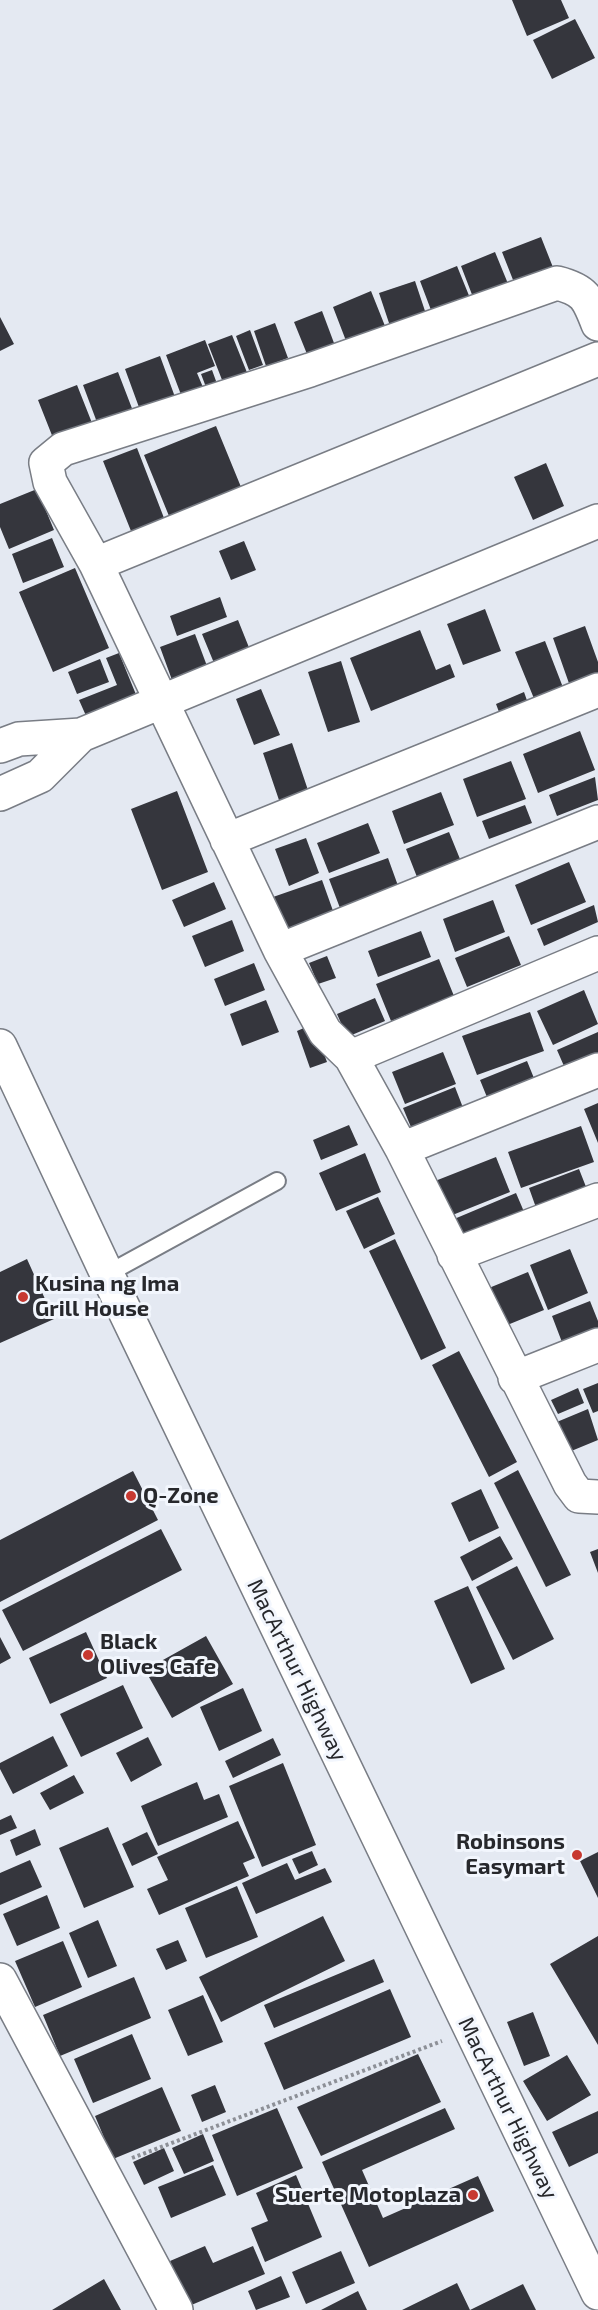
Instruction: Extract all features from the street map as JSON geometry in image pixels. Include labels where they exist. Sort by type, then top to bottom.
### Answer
[{"type":"main road","points":[[598,324],[589,299],[574,287],[557,283],[310,370],[63,448],[46,463],[51,482],[96,564],[160,704],[280,950],[325,1032],[351,1056],[402,1149],[570,1484],[579,1496],[598,1497]]},
{"type":"main road","points":[[96,564],[598,359]]},
{"type":"main road","points":[[0,746],[19,739],[81,735],[598,522]]},
{"type":"main road","points":[[226,840],[598,690]]},
{"type":"main road","points":[[0,794],[40,776],[81,735]]},
{"type":"main road","points":[[280,950],[598,822]]},
{"type":"main road","points":[[351,1056],[598,953]]},
{"type":"main road","name":"MacArthur Highway","points":[[0,1046],[470,2030],[594,2277]]},
{"type":"main road","points":[[402,1149],[598,1070]]},
{"type":"main road","points":[[454,1255],[598,1200]]},
{"type":"main road","points":[[515,1378],[598,1345]]},
{"type":"main road","points":[[0,1980],[176,2310]]},
{"type":"lane","points":[[107,1274],[277,1181]]},
{"type":"path","points":[[100,2170],[470,2030]]},
{"type":"building","points":[[512,0],[561,0],[569,18],[527,36]]},
{"type":"building","points":[[575,19],[595,58],[552,79],[533,40]]},
{"type":"building","points":[[541,237],[556,275],[517,290],[502,252]]},
{"type":"building","points":[[495,252],[511,291],[476,305],[461,266]]},
{"type":"building","points":[[457,266],[472,303],[434,318],[420,281]]},
{"type":"building","points":[[415,281],[428,320],[392,332],[379,293]]},
{"type":"building","points":[[371,291],[387,331],[348,346],[333,307]]},
{"type":"building","points":[[322,311],[334,343],[307,354],[294,322]]},
{"type":"building","points":[[0,317],[14,344],[0,351]]},
{"type":"building","points":[[275,323],[288,358],[266,366],[254,331]]},
{"type":"building","points":[[250,330],[263,365],[249,370],[236,336]]},
{"type":"building","points":[[232,335],[248,375],[224,385],[208,344]]},
{"type":"building","points":[[205,340],[215,366],[197,373],[205,392],[183,400],[166,355]]},
{"type":"building","points":[[160,356],[175,397],[140,410],[125,369]]},
{"type":"building","points":[[212,370],[220,392],[209,395],[201,374]]},
{"type":"building","points":[[118,372],[133,411],[98,425],[83,385]]},
{"type":"building","points":[[77,385],[94,428],[55,443],[38,400]]},
{"type":"building","points":[[216,426],[241,487],[169,516],[144,455]]},
{"type":"building","points":[[137,448],[164,518],[131,531],[103,461]]},
{"type":"building","points":[[546,463],[564,506],[533,520],[514,477]]},
{"type":"building","points":[[37,489],[54,530],[9,549],[0,527],[0,504]]},
{"type":"building","points":[[52,538],[64,567],[23,583],[12,554]]},
{"type":"building","points":[[244,541],[256,570],[231,580],[219,551]]},
{"type":"building","points":[[75,568],[109,648],[53,672],[19,592]]},
{"type":"building","points":[[220,597],[227,617],[177,636],[170,616]]},
{"type":"building","points":[[485,609],[501,651],[463,665],[447,624]]},
{"type":"building","points":[[238,620],[250,650],[214,663],[202,634]]},
{"type":"building","points":[[585,626],[598,662],[598,680],[571,689],[553,638]]},
{"type":"building","points":[[420,630],[436,670],[450,664],[455,677],[371,711],[350,658]]},
{"type":"building","points":[[195,634],[207,666],[172,680],[160,647]]},
{"type":"building","points":[[545,641],[564,690],[535,701],[515,652]]},
{"type":"building","points":[[119,653],[137,697],[87,718],[79,700],[117,685],[106,658]]},
{"type":"building","points":[[100,659],[109,682],[77,694],[68,672]]},
{"type":"building","points":[[341,661],[360,722],[328,732],[308,672]]},
{"type":"building","points":[[261,689],[280,735],[254,745],[236,699]]},
{"type":"building","points":[[524,692],[530,709],[502,720],[496,704]]},
{"type":"building","points":[[580,731],[595,770],[538,793],[523,754]]},
{"type":"building","points":[[292,743],[310,796],[281,806],[263,753]]},
{"type":"building","points":[[511,761],[526,799],[477,817],[463,779]]},
{"type":"building","points":[[595,777],[598,800],[557,816],[549,795]]},
{"type":"building","points":[[177,791],[208,872],[162,890],[131,809]]},
{"type":"building","points":[[441,792],[454,825],[404,844],[392,811]]},
{"type":"building","points":[[525,805],[532,823],[489,839],[482,821]]},
{"type":"building","points":[[368,823],[380,853],[329,873],[317,843]]},
{"type":"building","points":[[449,832],[460,859],[417,877],[406,849]]},
{"type":"building","points":[[306,838],[319,873],[289,886],[275,849]]},
{"type":"building","points":[[388,858],[401,894],[343,916],[329,879]]},
{"type":"building","points":[[569,862],[586,902],[531,925],[515,885]]},
{"type":"building","points":[[322,880],[337,922],[287,939],[273,897]]},
{"type":"building","points":[[214,882],[226,909],[184,927],[172,900]]},
{"type":"building","points":[[493,900],[505,932],[455,952],[443,919]]},
{"type":"building","points":[[594,905],[598,922],[544,946],[537,929]]},
{"type":"building","points":[[232,920],[244,951],[205,967],[192,936]]},
{"type":"building","points":[[421,931],[431,957],[378,977],[368,951]]},
{"type":"building","points":[[509,936],[521,965],[467,987],[455,958]]},
{"type":"building","points":[[327,956],[336,978],[318,984],[309,963]]},
{"type":"building","points":[[439,959],[454,996],[391,1021],[376,984]]},
{"type":"building","points":[[254,963],[265,990],[225,1006],[214,979]]},
{"type":"building","points":[[584,990],[598,1024],[553,1045],[537,1011]]},
{"type":"building","points":[[375,998],[385,1021],[347,1037],[337,1014]]},
{"type":"building","points":[[266,1000],[279,1032],[242,1046],[230,1014]]},
{"type":"building","points":[[530,1012],[544,1051],[477,1075],[462,1036]]},
{"type":"building","points":[[313,1024],[327,1062],[310,1068],[297,1031]]},
{"type":"building","points":[[598,1032],[598,1060],[567,1073],[557,1050]]},
{"type":"building","points":[[443,1052],[456,1084],[405,1104],[392,1072]]},
{"type":"building","points":[[527,1061],[538,1088],[491,1107],[480,1080]]},
{"type":"building","points":[[455,1087],[467,1118],[416,1139],[403,1108]]},
{"type":"building","points":[[598,1103],[598,1143],[584,1109]]},
{"type":"building","points":[[349,1125],[358,1145],[321,1160],[313,1140]]},
{"type":"building","points":[[581,1126],[594,1162],[521,1188],[508,1152]]},
{"type":"building","points":[[365,1153],[381,1192],[336,1211],[319,1173]]},
{"type":"building","points":[[496,1157],[510,1192],[445,1218],[430,1183]]},
{"type":"building","points":[[579,1169],[590,1197],[539,1216],[529,1188]]},
{"type":"building","points":[[516,1193],[528,1221],[459,1250],[447,1222]]},
{"type":"building","points":[[378,1197],[395,1234],[364,1249],[346,1211]]},
{"type":"building","points":[[395,1239],[446,1348],[421,1360],[369,1251]]},
{"type":"building","points":[[570,1249],[588,1293],[548,1310],[530,1265]]},
{"type":"building","points":[[27,1259],[54,1319],[0,1343],[0,1272]]},
{"type":"building","points":[[528,1272],[544,1310],[500,1328],[484,1290]]},
{"type":"building","points":[[590,1301],[598,1321],[598,1338],[565,1350],[552,1316]]},
{"type":"building","points":[[459,1351],[517,1462],[489,1477],[432,1365]]},
{"type":"building","points":[[598,1383],[598,1411],[593,1413],[583,1389]]},
{"type":"building","points":[[578,1388],[584,1403],[558,1414],[551,1400]]},
{"type":"building","points":[[588,1409],[598,1440],[564,1454],[552,1424]]},
{"type":"building","points":[[518,1470],[571,1575],[546,1587],[494,1483]]},
{"type":"building","points":[[133,1471],[158,1520],[0,1602],[0,1540]]},
{"type":"building","points":[[481,1489],[499,1528],[469,1542],[451,1503]]},
{"type":"building","points":[[161,1529],[182,1570],[23,1651],[2,1610]]},
{"type":"building","points":[[500,1536],[513,1559],[472,1581],[460,1557]]},
{"type":"building","points":[[598,1549],[598,1573],[590,1552]]},
{"type":"building","points":[[517,1566],[554,1639],[513,1660],[476,1587]]},
{"type":"building","points":[[468,1586],[505,1669],[471,1684],[434,1601]]},
{"type":"building","points":[[86,1632],[107,1678],[50,1704],[29,1658]]},
{"type":"building","points":[[206,1636],[233,1684],[172,1718],[145,1670]]},
{"type":"building","points":[[0,1637],[11,1658],[0,1664]]},
{"type":"building","points":[[123,1685],[143,1728],[81,1757],[60,1714]]},
{"type":"building","points":[[243,1688],[262,1731],[219,1751],[200,1707]]},
{"type":"building","points":[[53,1736],[68,1766],[13,1794],[0,1769],[0,1763]]},
{"type":"building","points":[[148,1737],[162,1765],[131,1782],[116,1753]]},
{"type":"building","points":[[273,1738],[281,1755],[233,1778],[225,1761]]},
{"type":"building","points":[[283,1763],[316,1845],[262,1867],[229,1786]]},
{"type":"building","points":[[74,1775],[84,1793],[50,1810],[40,1793]]},
{"type":"building","points":[[197,1782],[204,1800],[219,1794],[228,1817],[158,1846],[141,1806]]},
{"type":"building","points":[[11,1815],[17,1828],[0,1835],[0,1820]]},
{"type":"building","points":[[238,1821],[255,1858],[243,1863],[249,1876],[159,1915],[147,1889],[168,1880],[157,1857]]},
{"type":"building","points":[[108,1827],[134,1887],[84,1908],[59,1848]]},
{"type":"building","points":[[35,1829],[41,1845],[16,1856],[10,1840]]},
{"type":"building","points":[[147,1832],[158,1854],[132,1866],[122,1844]]},
{"type":"building","points":[[312,1851],[318,1865],[299,1874],[292,1859]]},
{"type":"building","points":[[598,1852],[598,1898],[580,1861]]},
{"type":"building","points":[[30,1860],[42,1887],[0,1905],[0,1873]]},
{"type":"building","points":[[287,1863],[295,1880],[325,1868],[332,1882],[256,1914],[242,1883]]},
{"type":"building","points":[[237,1886],[258,1937],[206,1958],[185,1908]]},
{"type":"building","points":[[47,1895],[60,1928],[17,1946],[3,1914]]},
{"type":"building","points":[[323,1916],[345,1961],[221,2022],[199,1977]]},
{"type":"building","points":[[98,1920],[117,1966],[88,1978],[69,1933]]},
{"type":"building","points":[[598,1936],[598,2045],[550,1964]]},
{"type":"building","points":[[178,1940],[187,1961],[166,1970],[156,1949]]},
{"type":"building","points":[[63,1941],[82,1987],[35,2007],[15,1961]]},
{"type":"building","points":[[374,1959],[384,1982],[274,2028],[264,2005]]},
{"type":"building","points":[[134,1977],[151,2018],[60,2056],[43,2015]]},
{"type":"building","points":[[390,1989],[411,2037],[284,2090],[264,2043]]},
{"type":"building","points":[[203,1995],[223,2042],[188,2056],[168,2010]]},
{"type":"building","points":[[533,2012],[550,2056],[524,2066],[507,2022]]},
{"type":"building","points":[[132,2034],[151,2079],[93,2103],[74,2059]]},
{"type":"building","points":[[418,2054],[441,2102],[321,2156],[297,2107]]},
{"type":"building","points":[[567,2055],[591,2095],[547,2121],[523,2081]]},
{"type":"building","points":[[215,2085],[226,2112],[202,2122],[191,2095]]},
{"type":"building","points":[[162,2087],[181,2131],[113,2159],[95,2116]]},
{"type":"building","points":[[277,2108],[303,2168],[237,2196],[212,2135]]},
{"type":"building","points":[[445,2108],[455,2129],[362,2170],[383,2218],[478,2176],[494,2211],[369,2267],[322,2162]]},
{"type":"building","points":[[598,2111],[598,2153],[569,2167],[552,2132]]},
{"type":"building","points":[[203,2134],[214,2161],[184,2174],[172,2148]]},
{"type":"building","points":[[164,2148],[174,2171],[144,2185],[133,2162]]},
{"type":"building","points":[[213,2165],[226,2195],[171,2218],[158,2187]]},
{"type":"building","points":[[296,2175],[322,2237],[265,2262],[251,2228],[268,2221],[256,2193]]},
{"type":"building","points":[[205,2246],[213,2263],[253,2246],[265,2274],[189,2306],[170,2261]]},
{"type":"building","points":[[341,2251],[355,2283],[306,2304],[292,2272]]},
{"type":"building","points":[[281,2276],[290,2297],[256,2310],[248,2291]]},
{"type":"building","points":[[104,2279],[121,2310],[52,2310]]},
{"type":"building","points":[[457,2283],[470,2310],[402,2310]]},
{"type":"building","points":[[523,2284],[536,2310],[470,2310]]},
{"type":"building","points":[[358,2291],[367,2310],[321,2310]]},
{"type":"place","name":"Kusina ng Ima Grill House","points":[[23,1297]]},
{"type":"place","name":"Q-Zone","points":[[131,1496]]},
{"type":"place","name":"Black Olives Cafe","points":[[88,1655]]},
{"type":"place","name":"Robinsons Easymart","points":[[577,1855]]},
{"type":"place","name":"Suerte Motoplaza","points":[[473,2195]]}]
